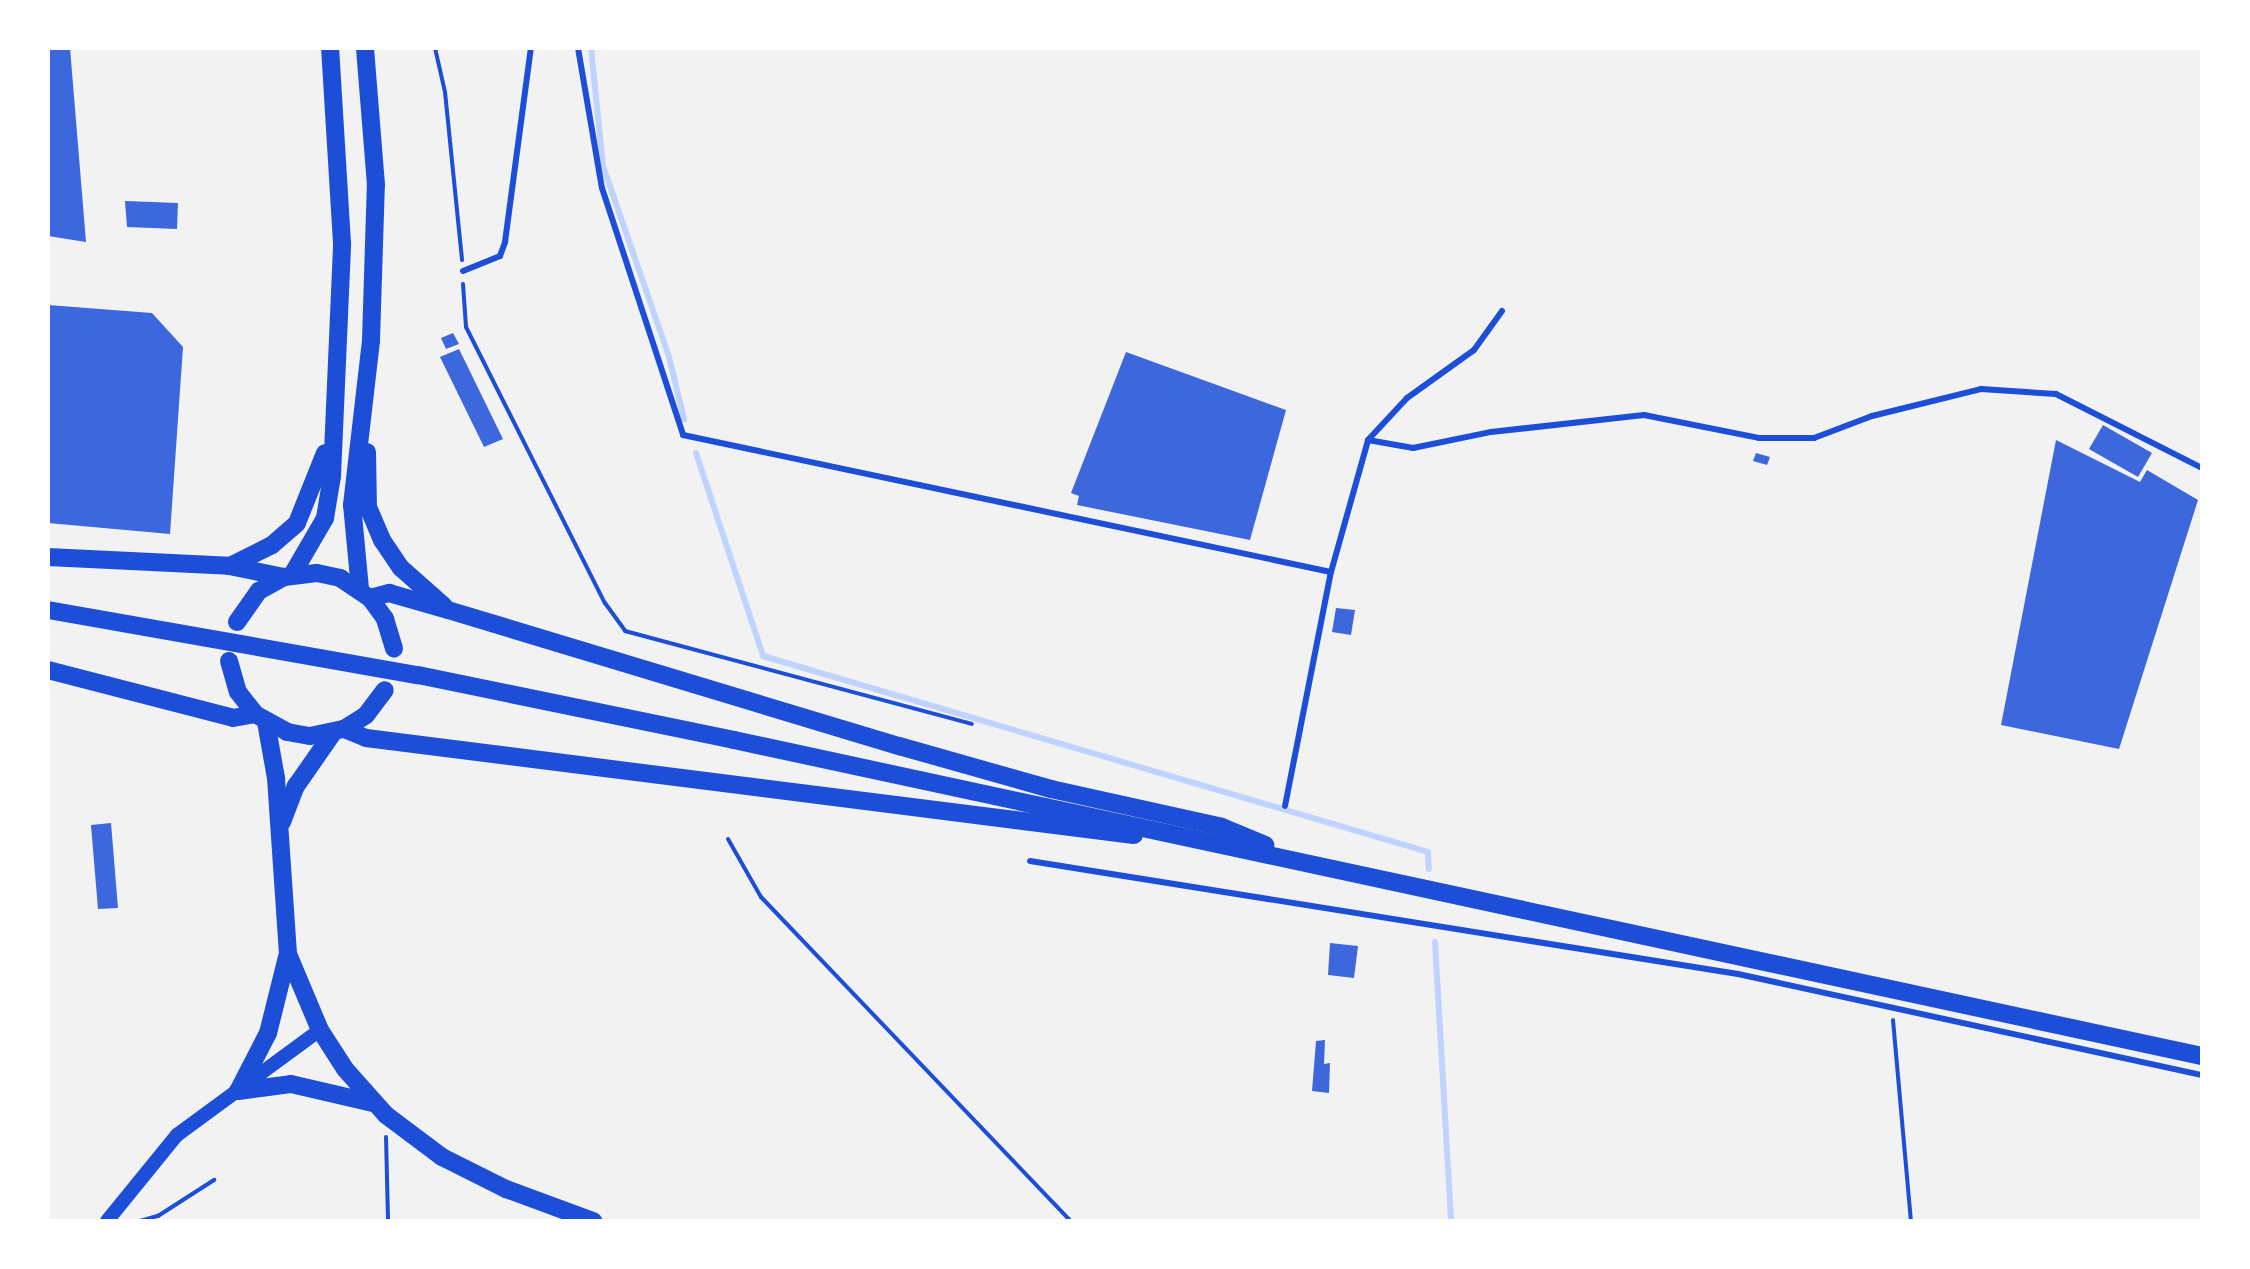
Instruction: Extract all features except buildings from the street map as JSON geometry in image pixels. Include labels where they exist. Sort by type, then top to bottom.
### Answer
[{"type":"highway","points":[[237,622],[259,591],[288,576],[328,507],[342,243],[330,48]]},
{"type":"highway","points":[[365,48],[376,185],[364,430],[368,507],[382,540],[401,568],[448,610]]},
{"type":"highway","points":[[364,430],[352,505],[365,594],[385,619],[394,649]]},
{"type":"highway","points":[[229,566],[272,545],[297,523],[330,439]]},
{"type":"highway","points":[[48,557],[229,566],[288,576],[317,573],[365,594],[389,593],[945,759],[1222,827],[1308,863]]},
{"type":"highway","points":[[48,610],[418,675],[1189,837],[2202,1056]]},
{"type":"highway","points":[[229,661],[238,692],[260,718],[280,828],[280,890],[288,954],[320,1030],[381,1109],[442,1157],[506,1189],[593,1221]]},
{"type":"highway","points":[[48,670],[233,718],[260,718],[298,734],[338,731],[366,738],[809,790],[1086,833],[1189,837]]},
{"type":"highway","points":[[280,828],[296,786],[338,731],[366,715],[385,690]]},
{"type":"highway","points":[[238,1091],[268,1033],[288,954]]},
{"type":"highway","points":[[238,1091],[291,1084],[381,1109]]},
{"type":"street","points":[[107,1221],[177,1135],[320,1030]]},
{"type":"lane","points":[[463,271],[500,256],[505,242],[531,48]]},
{"type":"lane","points":[[578,48],[602,188],[683,435],[1331,572]]},
{"type":"lane","points":[[1285,806],[1331,572],[1368,440],[1407,398],[1474,350],[1502,311]]},
{"type":"lane","points":[[1368,440],[1413,448],[1491,432],[1644,415],[1759,438],[1814,438],[1872,416],[1981,389],[2056,394],[2202,468]]},
{"type":"lane","points":[[1030,861],[1279,905],[1724,971],[2202,1075]]},
{"type":"path","points":[[435,48],[445,92],[466,327],[605,603],[625,631],[972,724]]},
{"type":"path","points":[[728,839],[761,897],[1071,1221]]},
{"type":"path","points":[[1895,1009],[1911,1221]]},
{"type":"path","points":[[381,1109],[388,1221]]},
{"type":"path","points":[[140,1221],[158,1216],[214,1180]]},
{"type":"waterway","points":[[591,48],[603,166],[669,357],[684,419]]},
{"type":"waterway","points":[[696,453],[763,656],[1428,852],[1429,869]]},
{"type":"waterway","points":[[1435,942],[1451,1221]]}]
